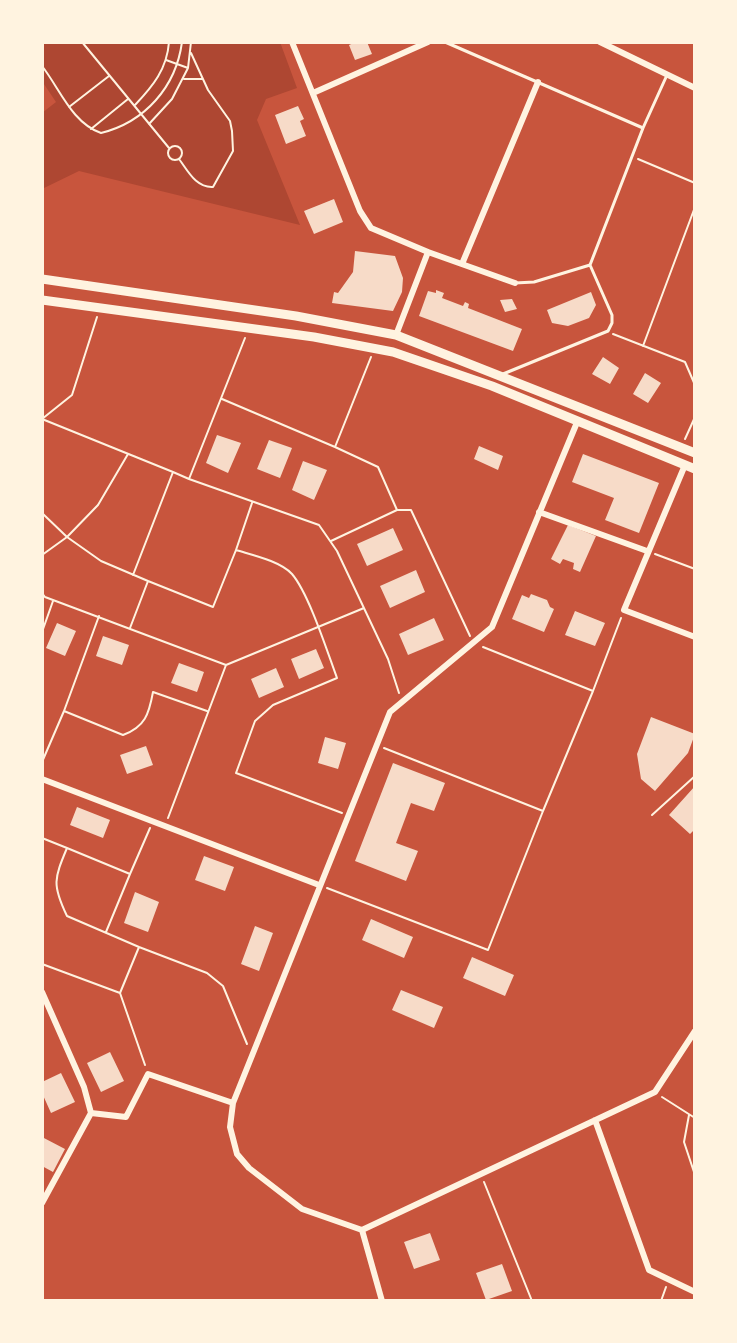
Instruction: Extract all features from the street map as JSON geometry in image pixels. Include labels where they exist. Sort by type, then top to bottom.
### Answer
[{"type":"main road","points":[[42,279],[296,316],[396,335],[695,453]]},
{"type":"main road","points":[[42,300],[375,354],[393,352],[481,382],[690,467]]},
{"type":"street","points":[[292,42],[360,211],[371,228],[428,252],[515,283]]},
{"type":"street","points":[[313,93],[428,42]]},
{"type":"street","points":[[600,42],[695,87]]},
{"type":"street","points":[[462,264],[538,82]]},
{"type":"street","points":[[396,335],[428,252]]},
{"type":"street","points":[[578,420],[492,627],[390,712],[251,1055],[233,1103],[230,1127],[237,1154],[249,1168],[302,1209],[362,1230],[655,1092],[695,1031]]},
{"type":"street","points":[[690,467],[647,551],[624,610],[695,637]]},
{"type":"street","points":[[539,512],[647,551]]},
{"type":"street","points":[[42,779],[319,885]]},
{"type":"street","points":[[42,992],[84,1087],[91,1113],[42,1203]]},
{"type":"street","points":[[91,1113],[126,1117],[148,1074],[233,1103]]},
{"type":"street","points":[[595,1120],[649,1270],[695,1292]]},
{"type":"street","points":[[362,1230],[382,1301]]},
{"type":"lane","points":[[445,42],[644,128]]},
{"type":"lane","points":[[502,375],[608,331],[612,323],[612,315],[590,265],[632,156],[668,74]]},
{"type":"lane","points":[[515,283],[534,282],[590,265]]},
{"type":"path","points":[[82,42],[169,148],[170,159],[179,159]]},
{"type":"path","points":[[85,45],[89,42]]},
{"type":"path","points":[[135,105],[157,82],[170,42]]},
{"type":"path","points":[[42,66],[64,96],[69,107],[91,129],[101,133],[114,130],[142,114],[165,90],[177,64],[182,42]]},
{"type":"path","points":[[149,124],[172,99],[184,79],[191,53],[191,42]]},
{"type":"path","points":[[179,159],[196,182],[204,187],[213,187],[233,150],[230,121],[202,79],[191,53]]},
{"type":"path","points":[[166,60],[188,68]]},
{"type":"path","points":[[69,107],[110,75]]},
{"type":"path","points":[[184,79],[202,79]]},
{"type":"path","points":[[91,129],[129,98]]},
{"type":"path","points":[[169,148],[174,146],[180,149],[182,156],[179,159]]},
{"type":"path","points":[[632,156],[695,183]]},
{"type":"path","points":[[644,346],[695,207]]},
{"type":"path","points":[[100,308],[72,395],[42,419],[189,479],[319,525],[364,608],[388,659],[402,702]]},
{"type":"path","points":[[608,331],[685,362],[695,385]]},
{"type":"path","points":[[234,336],[247,333]]},
{"type":"path","points":[[189,479],[247,333]]},
{"type":"path","points":[[335,447],[375,354],[361,355]]},
{"type":"path","points":[[221,399],[378,467],[397,510]]},
{"type":"path","points":[[681,447],[695,417]]},
{"type":"path","points":[[42,555],[67,537],[98,505],[128,454]]},
{"type":"path","points":[[133,575],[173,472]]},
{"type":"path","points":[[42,513],[67,537],[101,561],[213,607],[252,503]]},
{"type":"path","points":[[330,542],[397,510],[411,510],[473,642],[593,691]]},
{"type":"path","points":[[236,550],[265,560],[291,573],[317,627],[337,678],[273,705],[255,721],[236,772],[348,815]]},
{"type":"path","points":[[647,551],[695,569]]},
{"type":"path","points":[[130,628],[148,581]]},
{"type":"path","points":[[42,594],[226,665],[364,608]]},
{"type":"path","points":[[42,632],[54,600]]},
{"type":"path","points":[[319,885],[488,950],[624,610]]},
{"type":"path","points":[[42,762],[64,711],[99,616]]},
{"type":"path","points":[[165,826],[226,665]]},
{"type":"path","points":[[64,711],[123,735],[136,730],[148,717],[153,693],[207,711]]},
{"type":"path","points":[[376,745],[543,812]]},
{"type":"path","points":[[652,815],[695,776]]},
{"type":"path","points":[[106,932],[152,821]]},
{"type":"path","points":[[42,838],[130,874]]},
{"type":"path","points":[[67,848],[55,877],[56,894],[67,916],[207,974],[223,986],[251,1055]]},
{"type":"path","points":[[139,947],[120,993],[148,1074]]},
{"type":"path","points":[[42,964],[120,993]]},
{"type":"path","points":[[655,1092],[695,1118]]},
{"type":"path","points":[[688,1115],[684,1142],[695,1175]]},
{"type":"path","points":[[480,1174],[532,1301]]},
{"type":"path","points":[[661,1301],[669,1279]]},
{"type":"shaded area","points":[[42,42],[280,42],[297,88],[266,99],[257,120],[300,225],[79,171],[42,189],[42,113],[56,102],[42,81]]},
{"type":"building","points":[[356,42],[367,42],[372,54],[355,60],[349,45]]},
{"type":"building","points":[[298,106],[304,119],[300,121],[306,136],[286,144],[275,115]]},
{"type":"building","points":[[334,199],[343,222],[314,234],[304,211]]},
{"type":"building","points":[[355,251],[395,256],[403,278],[402,292],[393,311],[332,303],[334,292],[338,293],[353,272]]},
{"type":"building","points":[[436,290],[444,293],[442,298],[463,306],[465,302],[469,304],[468,308],[522,329],[513,351],[419,316],[428,291],[436,293]]},
{"type":"building","points":[[591,292],[596,305],[589,318],[568,326],[552,323],[547,310]]},
{"type":"building","points":[[512,299],[517,309],[505,312],[500,300]]},
{"type":"building","points":[[603,357],[619,368],[610,384],[592,374]]},
{"type":"building","points":[[645,373],[661,383],[648,403],[633,394]]},
{"type":"building","points":[[217,435],[241,443],[228,473],[206,463]]},
{"type":"building","points":[[269,440],[292,448],[280,478],[257,469]]},
{"type":"building","points":[[479,446],[503,456],[498,470],[474,459]]},
{"type":"building","points":[[583,454],[659,483],[639,533],[605,520],[614,498],[572,482]]},
{"type":"building","points":[[303,461],[327,470],[314,500],[292,490]]},
{"type":"building","points":[[568,525],[596,536],[580,572],[573,569],[574,563],[563,559],[560,564],[551,559]]},
{"type":"building","points":[[393,528],[403,550],[367,566],[357,544]]},
{"type":"building","points":[[416,570],[425,592],[390,608],[380,586]]},
{"type":"building","points":[[531,594],[547,600],[550,607],[554,609],[544,632],[512,619],[522,595],[529,598]]},
{"type":"building","points":[[575,611],[605,623],[595,646],[565,635]]},
{"type":"building","points":[[434,618],[444,640],[408,655],[399,634]]},
{"type":"building","points":[[57,623],[76,631],[65,656],[46,648]]},
{"type":"building","points":[[103,636],[129,645],[122,665],[96,656]]},
{"type":"building","points":[[316,649],[324,668],[299,679],[291,659]]},
{"type":"building","points":[[179,663],[204,672],[197,692],[171,683]]},
{"type":"building","points":[[276,668],[284,687],[259,698],[251,679]]},
{"type":"building","points":[[651,717],[695,734],[688,753],[655,791],[641,779],[637,754]]},
{"type":"building","points":[[325,737],[346,743],[338,769],[318,763]]},
{"type":"building","points":[[146,746],[153,765],[127,774],[120,755]]},
{"type":"building","points":[[393,763],[445,783],[434,811],[411,803],[396,843],[418,851],[406,881],[355,861]]},
{"type":"building","points":[[695,786],[695,829],[690,834],[669,815]]},
{"type":"building","points":[[77,807],[110,820],[103,838],[70,825]]},
{"type":"building","points":[[204,856],[234,867],[225,891],[195,880]]},
{"type":"building","points":[[135,892],[159,902],[148,932],[124,923]]},
{"type":"building","points":[[371,919],[413,937],[404,958],[362,940]]},
{"type":"building","points":[[255,926],[273,933],[259,971],[241,964]]},
{"type":"building","points":[[472,957],[514,975],[505,996],[463,978]]},
{"type":"building","points":[[401,990],[443,1007],[434,1028],[392,1010]]},
{"type":"building","points":[[110,1052],[124,1081],[101,1092],[87,1063]]},
{"type":"building","points":[[61,1073],[75,1102],[51,1113],[42,1093],[42,1082]]},
{"type":"building","points":[[42,1137],[65,1149],[53,1172],[42,1166]]},
{"type":"building","points":[[430,1233],[440,1260],[414,1269],[404,1242]]},
{"type":"building","points":[[502,1264],[512,1291],[486,1300],[476,1273]]}]
